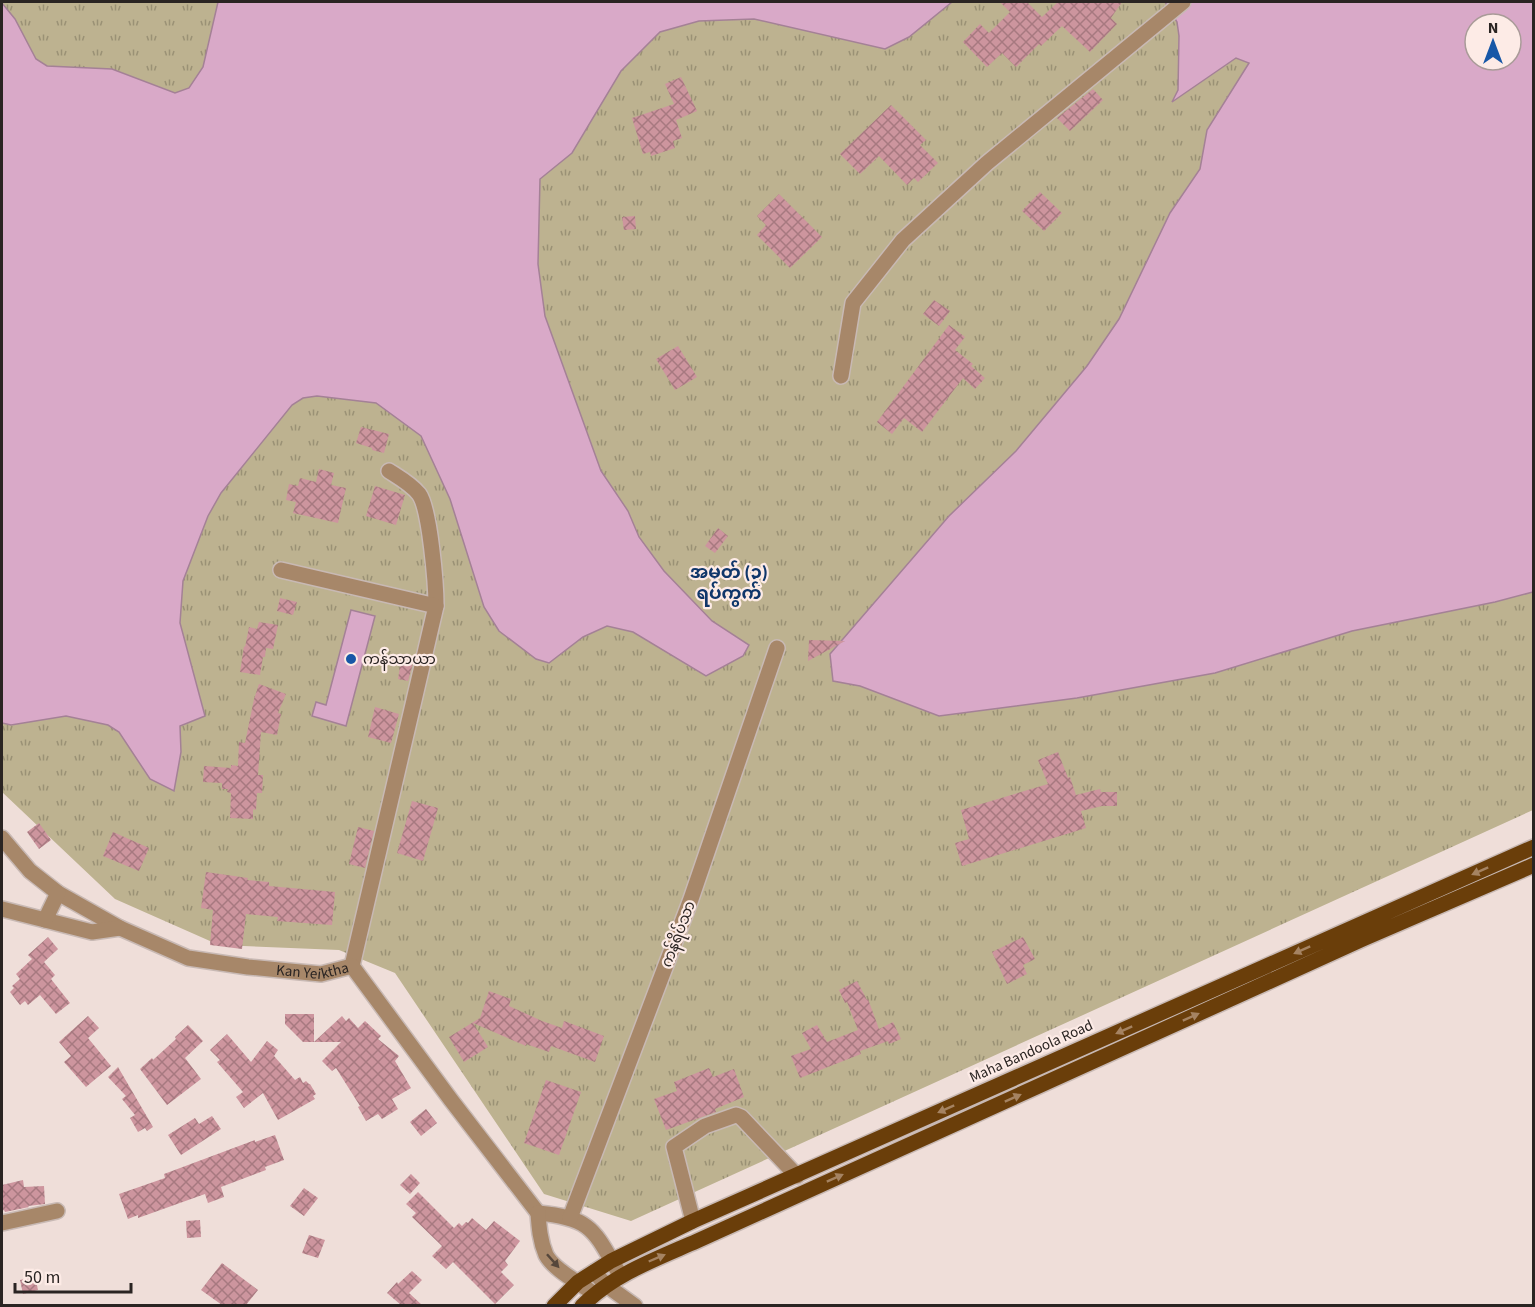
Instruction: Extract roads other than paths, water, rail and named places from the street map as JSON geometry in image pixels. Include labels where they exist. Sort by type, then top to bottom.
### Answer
[{"type":"main road","name":"Maha Bandoola Road","points":[[554,1305],[578,1282],[611,1261],[693,1221],[1533,847]]},
{"type":"main road","points":[[582,1305],[620,1275],[1533,864]]},
{"type":"street","points":[[841,375],[852,303],[903,240],[987,162],[1183,2]]},
{"type":"street","points":[[352,966],[436,606],[426,513],[421,496],[409,483],[389,471]]},
{"type":"street","points":[[281,570],[436,606]]},
{"type":"street","name":"ကန်ရိပ်သာ","points":[[570,1218],[691,899],[777,648]]},
{"type":"street","name":"Kan Yeiktha","points":[[2,838],[30,872],[58,893],[120,928],[189,958],[248,967],[321,974],[352,966],[537,1213]]},
{"type":"street","points":[[45,920],[58,893]]},
{"type":"street","points":[[2,909],[92,932],[120,928]]},
{"type":"street","points":[[693,1221],[674,1147],[705,1126],[736,1115],[741,1117],[797,1176]]},
{"type":"street","points":[[2,1223],[57,1211]]},
{"type":"street","points":[[620,1275],[591,1230],[570,1218],[537,1213],[540,1239],[547,1256],[557,1268],[578,1282],[635,1305]]},
{"type":"street","points":[[594,1272],[600,1289]]},
{"type":"place","name":"ကန်သာယာ","points":[[351,659]]},
{"type":"district","name":"အမှတ် (၃) ရပ်ကွက်","points":[[729,582]]}]
